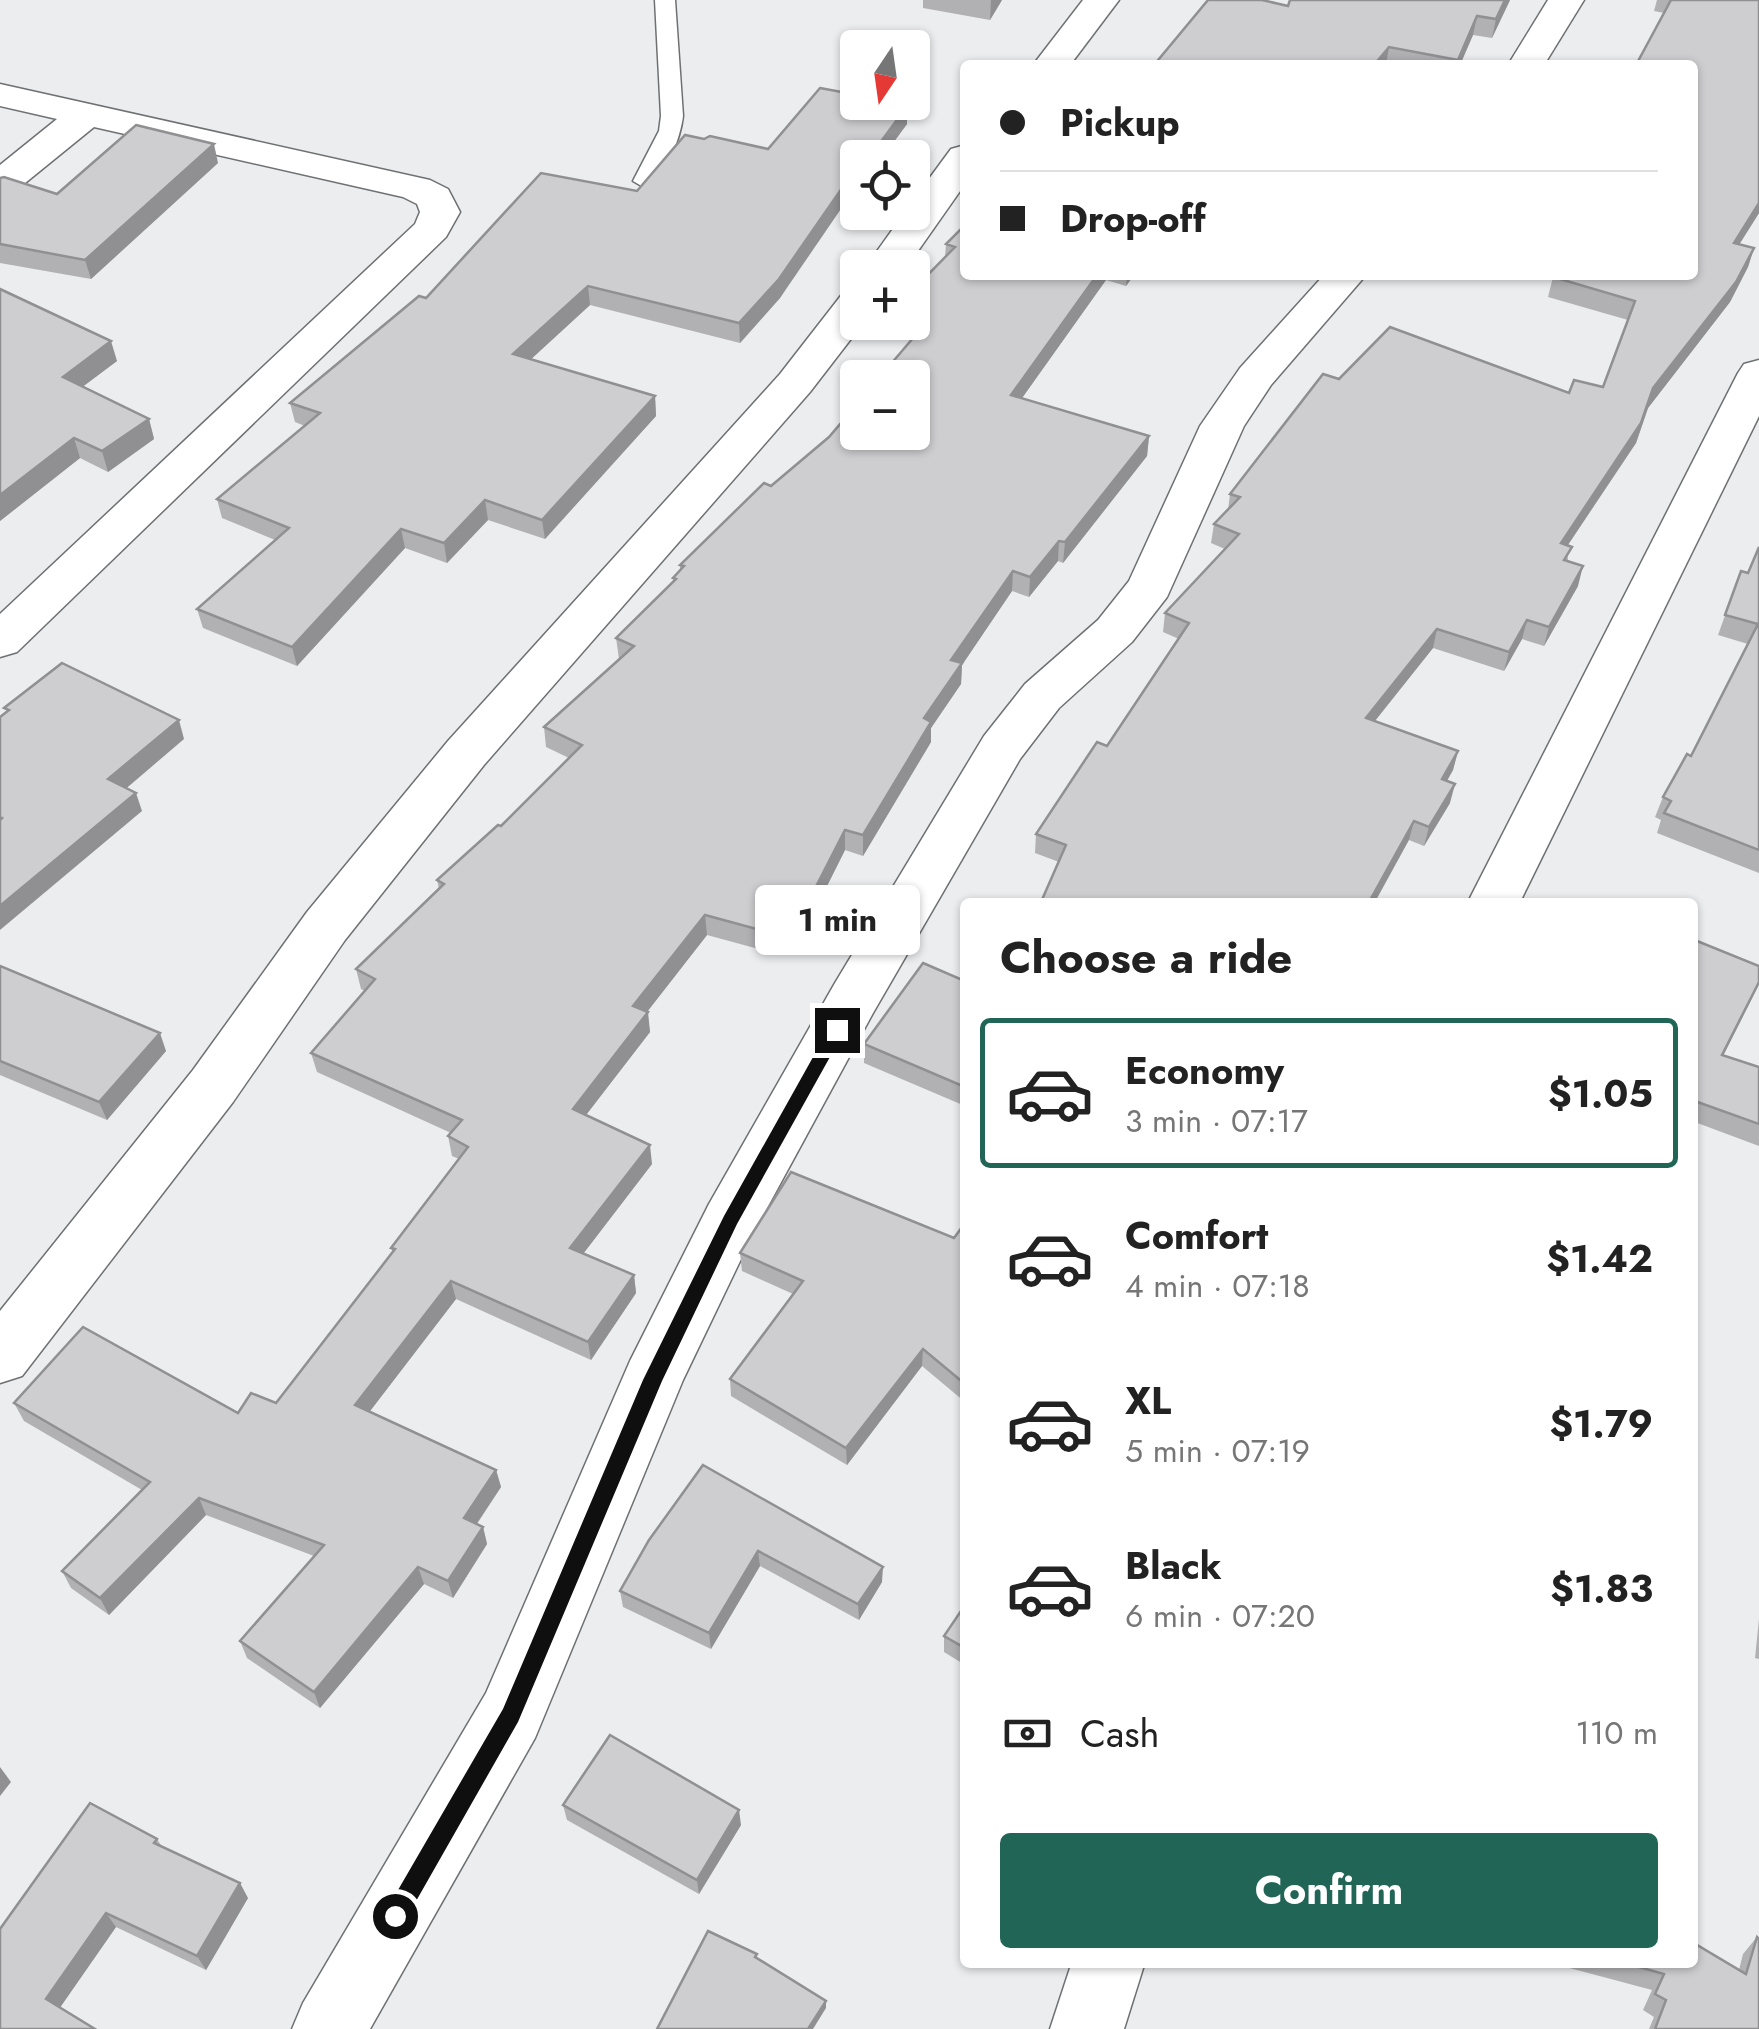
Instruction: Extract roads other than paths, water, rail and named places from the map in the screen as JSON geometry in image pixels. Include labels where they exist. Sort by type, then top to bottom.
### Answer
[{"type":"street","points":[[1054,60],[1102,0]]},
{"type":"street","points":[[1529,60],[1566,0]]},
{"type":"street","points":[[0,95],[416,188],[434,197],[440,212],[420,242],[0,640]]},
{"type":"street","points":[[0,184],[87,114]]},
{"type":"street","points":[[897,250],[960,164]]},
{"type":"street","points":[[329,2029],[511,1715],[661,1362],[730,1221],[854,998],[1002,748],[1042,696],[1115,631],[1150,586],[1222,426],[1255,376],[1341,280]]},
{"type":"street","points":[[0,1357],[212,1086],[326,926],[466,753],[794,383],[840,325]]},
{"type":"street","points":[[1496,898],[1759,373]]},
{"type":"street","points":[[1088,2029],[1107,1968]]},
{"type":"lane","points":[[646,182],[670,131],[672,116],[665,0]]}]
